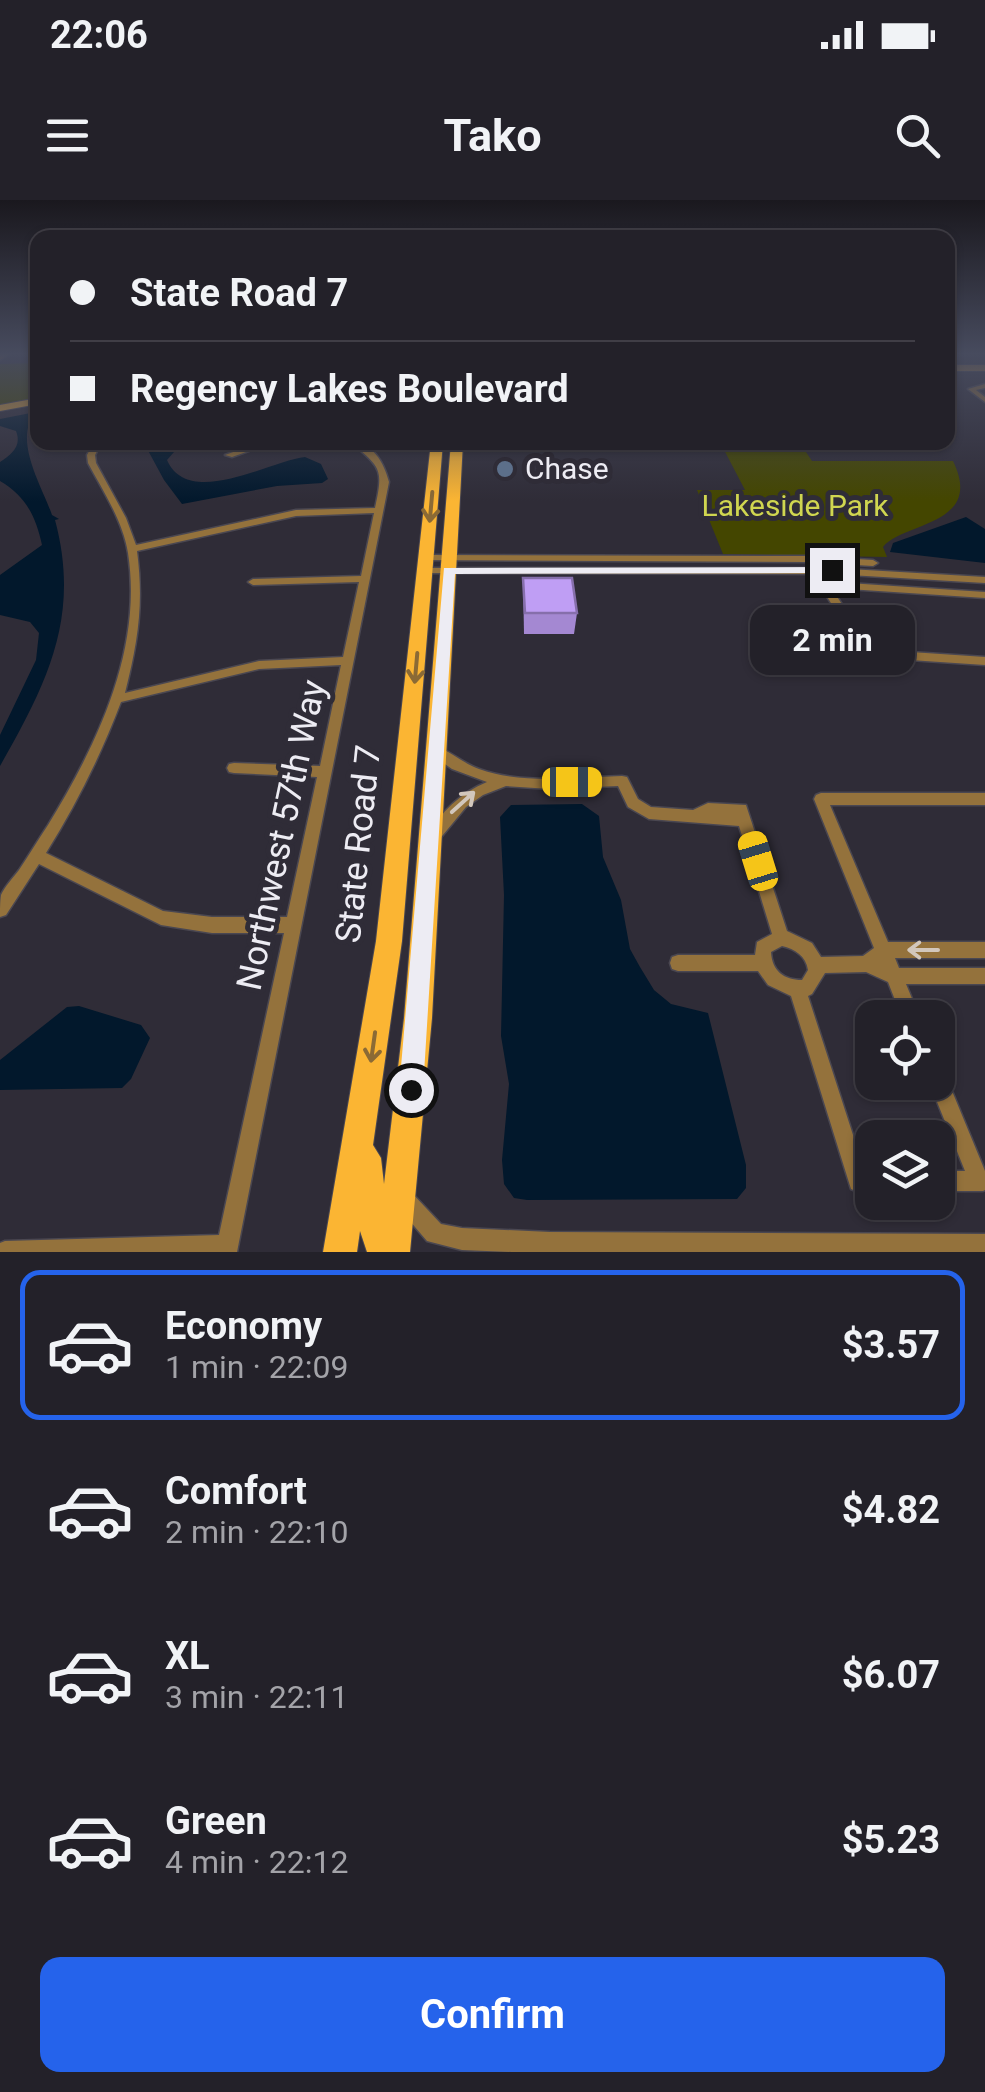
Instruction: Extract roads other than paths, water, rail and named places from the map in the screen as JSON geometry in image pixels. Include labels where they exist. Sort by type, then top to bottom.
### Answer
[{"type":"main road","name":"State Road 7","points":[[393,1252],[437,751],[437,450]]},
{"type":"main road","name":"State Road 7","points":[[340,1252],[389,942],[456,450]]},
{"type":"main road","points":[[362,1121],[366,1190],[384,1252]]},
{"type":"street","points":[[0,410],[30,405]]},
{"type":"street","points":[[0,910],[38,856],[95,750],[116,700],[135,619],[132,549],[92,463],[93,450]]},
{"type":"street","points":[[229,455],[245,450]]},
{"type":"street","name":"Northwest 57th Way","points":[[226,1249],[379,510],[384,471],[368,450]]},
{"type":"street","points":[[132,549],[296,513],[379,510]]},
{"type":"street","points":[[438,564],[832,570],[985,577]]},
{"type":"street","points":[[253,582],[365,579]]},
{"type":"street","points":[[985,595],[833,587],[831,594],[865,649],[880,654],[985,661]]},
{"type":"street","points":[[116,700],[260,665],[348,661]]},
{"type":"street","points":[[437,751],[462,771],[508,781],[622,782],[632,803],[649,814],[743,815],[781,938]]},
{"type":"street","points":[[234,768],[326,772]]},
{"type":"street","points":[[431,840],[460,800],[508,781]]},
{"type":"street","points":[[904,1000],[821,799],[985,799]]},
{"type":"street","points":[[38,856],[161,918],[212,925],[292,925]]},
{"type":"street","points":[[781,938],[799,942],[816,965],[812,985],[798,990],[780,985],[763,964],[768,942],[781,938]]},
{"type":"street","points":[[866,964],[884,950],[985,950]]},
{"type":"street","points":[[678,964],[763,964]]},
{"type":"street","points":[[816,965],[866,964],[894,976],[985,976]]},
{"type":"street","points":[[798,990],[855,1172]]},
{"type":"street","points":[[946,1100],[982,1182],[955,1182]]},
{"type":"street","points":[[400,1194],[426,1225],[444,1237],[551,1248],[985,1245]]},
{"type":"street","points":[[5,1252],[226,1249]]},
{"type":"water","points":[[30,413],[28,449],[52,515],[59,519],[55,520],[64,588],[55,648],[45,677],[0,766],[0,735],[36,660],[39,633],[30,622],[0,615],[0,575],[42,545],[28,508],[17,493],[0,481],[0,462],[12,453],[18,441],[16,431],[0,426],[0,419]]},
{"type":"water","points":[[148,450],[176,450],[167,460],[178,474],[193,481],[232,478],[305,457],[321,464],[328,479],[182,504]]},
{"type":"water","points":[[966,517],[985,529],[985,563],[890,552],[893,543]]},
{"type":"water","points":[[582,804],[599,816],[603,857],[621,900],[630,949],[640,967],[654,990],[671,1004],[708,1013],[746,1165],[746,1188],[737,1199],[527,1200],[514,1198],[504,1184],[502,1160],[509,1084],[501,1036],[504,895],[500,817],[511,805]]},
{"type":"water","points":[[79,1006],[141,1025],[150,1038],[131,1079],[122,1088],[0,1090],[0,1060],[67,1007]]},
{"type":"place","name":"Chase","points":[[505,469]]},
{"type":"park label","name":"Lakeside Park","points":[[795,506]]}]
